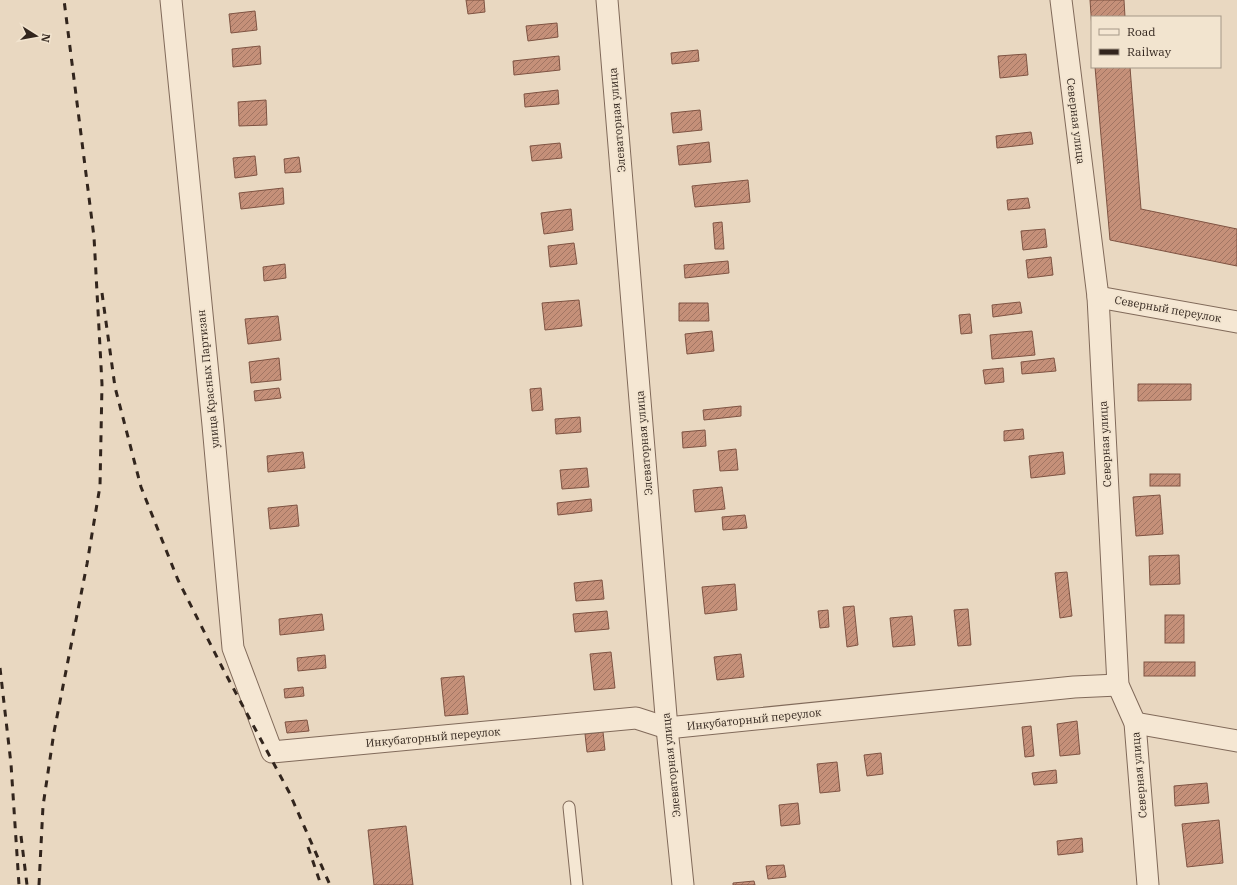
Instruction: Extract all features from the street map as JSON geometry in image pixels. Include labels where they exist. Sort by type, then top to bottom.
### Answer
[{"type":"street","name":"улица Красных Партизан","points":[[171,0],[233,648],[272,752]]},
{"type":"street","name":"Элеваторная улица","points":[[607,0],[667,728],[683,885]]},
{"type":"street","name":"Северная улица","points":[[1061,0],[1098,297],[1118,685],[1135,723],[1148,885]]},
{"type":"street","name":"Северный переулок","points":[[1098,297],[1237,322]]},
{"type":"street","name":"Инкубаторный переулок","points":[[272,752],[636,718],[667,728],[1074,687],[1118,685]]},
{"type":"street","points":[[1135,723],[1237,741]]},
{"type":"lane","points":[[568,807],[577,885]]},
{"type":"building","points":[[466,0],[484,0],[485,12],[468,14]]},
{"type":"building","points":[[1090,0],[1124,0],[1125,16],[1091,16]]},
{"type":"building","points":[[255,11],[257,30],[231,33],[229,14]]},
{"type":"building","points":[[557,23],[558,37],[528,41],[526,26]]},
{"type":"building","points":[[260,46],[261,64],[233,67],[232,49]]},
{"type":"building","points":[[698,50],[699,61],[672,64],[671,53]]},
{"type":"building","points":[[1026,54],[1028,75],[1000,78],[998,56]]},
{"type":"building","points":[[559,56],[560,70],[514,75],[513,61]]},
{"type":"building","points":[[1095,68],[1130,68],[1141,209],[1237,229],[1237,266],[1110,240]]},
{"type":"building","points":[[558,90],[559,104],[525,107],[524,94]]},
{"type":"building","points":[[266,100],[267,125],[239,126],[238,102]]},
{"type":"building","points":[[700,110],[702,130],[673,133],[671,113]]},
{"type":"building","points":[[1031,132],[1033,144],[997,148],[996,136]]},
{"type":"building","points":[[709,142],[711,162],[679,165],[677,146]]},
{"type":"building","points":[[560,143],[562,158],[532,161],[530,146]]},
{"type":"building","points":[[255,156],[257,175],[235,178],[233,158]]},
{"type":"building","points":[[299,157],[301,172],[285,173],[284,159]]},
{"type":"building","points":[[748,180],[750,202],[695,207],[692,186]]},
{"type":"building","points":[[283,188],[284,204],[241,209],[239,193]]},
{"type":"building","points":[[1028,198],[1030,208],[1008,210],[1007,200]]},
{"type":"building","points":[[571,209],[573,230],[544,234],[541,213]]},
{"type":"building","points":[[722,222],[724,249],[715,249],[713,223]]},
{"type":"building","points":[[1045,229],[1047,247],[1023,250],[1021,231]]},
{"type":"building","points":[[574,243],[577,264],[550,267],[548,246]]},
{"type":"building","points":[[1051,257],[1053,275],[1028,278],[1026,260]]},
{"type":"building","points":[[728,261],[729,273],[685,278],[684,265]]},
{"type":"building","points":[[285,264],[286,278],[264,281],[263,267]]},
{"type":"building","points":[[579,300],[582,326],[545,330],[542,303]]},
{"type":"building","points":[[1020,302],[1022,313],[993,317],[992,305]]},
{"type":"building","points":[[679,303],[708,303],[709,321],[679,321]]},
{"type":"building","points":[[970,314],[972,333],[961,334],[959,315]]},
{"type":"building","points":[[278,316],[281,340],[248,344],[245,319]]},
{"type":"building","points":[[712,331],[714,351],[687,354],[685,334]]},
{"type":"building","points":[[1032,331],[1035,355],[992,359],[990,335]]},
{"type":"building","points":[[279,358],[281,380],[251,383],[249,362]]},
{"type":"building","points":[[1054,358],[1056,371],[1022,374],[1021,362]]},
{"type":"building","points":[[1003,368],[1004,382],[985,384],[983,370]]},
{"type":"building","points":[[1138,384],[1191,384],[1191,400],[1138,401]]},
{"type":"building","points":[[279,388],[281,398],[255,401],[254,391]]},
{"type":"building","points":[[541,388],[543,410],[532,411],[530,389]]},
{"type":"building","points":[[741,406],[741,416],[704,420],[703,410]]},
{"type":"building","points":[[580,417],[581,432],[556,434],[555,419]]},
{"type":"building","points":[[1023,429],[1024,439],[1004,441],[1004,431]]},
{"type":"building","points":[[705,430],[706,446],[683,448],[682,432]]},
{"type":"building","points":[[736,449],[738,470],[720,471],[718,451]]},
{"type":"building","points":[[303,452],[305,468],[268,472],[267,456]]},
{"type":"building","points":[[1063,452],[1065,474],[1031,478],[1029,456]]},
{"type":"building","points":[[587,468],[589,487],[562,489],[560,470]]},
{"type":"building","points":[[1150,474],[1180,474],[1180,486],[1150,486]]},
{"type":"building","points":[[722,487],[725,509],[695,512],[693,490]]},
{"type":"building","points":[[1160,495],[1163,534],[1136,536],[1133,497]]},
{"type":"building","points":[[591,499],[592,511],[558,515],[557,503]]},
{"type":"building","points":[[297,505],[299,526],[270,529],[268,508]]},
{"type":"building","points":[[745,515],[747,528],[723,530],[722,517]]},
{"type":"building","points":[[1179,555],[1180,584],[1150,585],[1149,556]]},
{"type":"building","points":[[1067,572],[1072,616],[1060,618],[1055,573]]},
{"type":"building","points":[[602,580],[604,599],[576,601],[574,583]]},
{"type":"building","points":[[735,584],[737,610],[705,614],[702,587]]},
{"type":"building","points":[[854,606],[858,645],[847,647],[843,607]]},
{"type":"building","points":[[968,609],[971,645],[958,646],[954,610]]},
{"type":"building","points":[[828,610],[829,627],[820,628],[818,611]]},
{"type":"building","points":[[607,611],[609,629],[575,632],[573,614]]},
{"type":"building","points":[[322,614],[324,630],[280,635],[279,619]]},
{"type":"building","points":[[1165,615],[1184,615],[1184,643],[1165,643]]},
{"type":"building","points":[[912,616],[915,645],[893,647],[890,618]]},
{"type":"building","points":[[611,652],[615,688],[594,690],[590,654]]},
{"type":"building","points":[[741,654],[744,677],[717,680],[714,657]]},
{"type":"building","points":[[325,655],[326,668],[298,671],[297,658]]},
{"type":"building","points":[[1144,662],[1195,662],[1195,676],[1144,676]]},
{"type":"building","points":[[464,676],[468,714],[445,716],[441,678]]},
{"type":"building","points":[[303,687],[304,696],[285,698],[284,689]]},
{"type":"building","points":[[307,720],[309,731],[287,733],[285,722]]},
{"type":"building","points":[[1077,721],[1080,754],[1060,756],[1057,724]]},
{"type":"building","points":[[1031,726],[1034,756],[1025,757],[1022,727]]},
{"type":"building","points":[[603,732],[605,750],[587,752],[585,734]]},
{"type":"building","points":[[881,753],[883,774],[867,776],[864,755]]},
{"type":"building","points":[[837,762],[840,791],[820,793],[817,764]]},
{"type":"building","points":[[1056,770],[1057,783],[1034,785],[1032,773]]},
{"type":"building","points":[[1207,783],[1209,803],[1175,806],[1174,786]]},
{"type":"building","points":[[798,803],[800,824],[781,826],[779,805]]},
{"type":"building","points":[[1219,820],[1223,863],[1187,867],[1182,824]]},
{"type":"building","points":[[406,826],[413,885],[374,885],[368,830]]},
{"type":"building","points":[[1082,838],[1083,852],[1058,855],[1057,841]]},
{"type":"building","points":[[784,865],[786,877],[768,879],[766,866]]},
{"type":"building","points":[[754,881],[755,885],[733,885],[733,883]]},
{"type":"railway","points":[[39,885],[43,806],[54,732],[87,564],[100,486],[102,384],[94,237],[64,0]]},
{"type":"railway","points":[[102,293],[115,387],[141,487],[178,580],[223,669],[289,792],[330,885]]},
{"type":"railway","points":[[0,668],[11,764],[19,885]]},
{"type":"railway","points":[[21,836],[27,885]]},
{"type":"railway","points":[[308,847],[321,885]]}]
